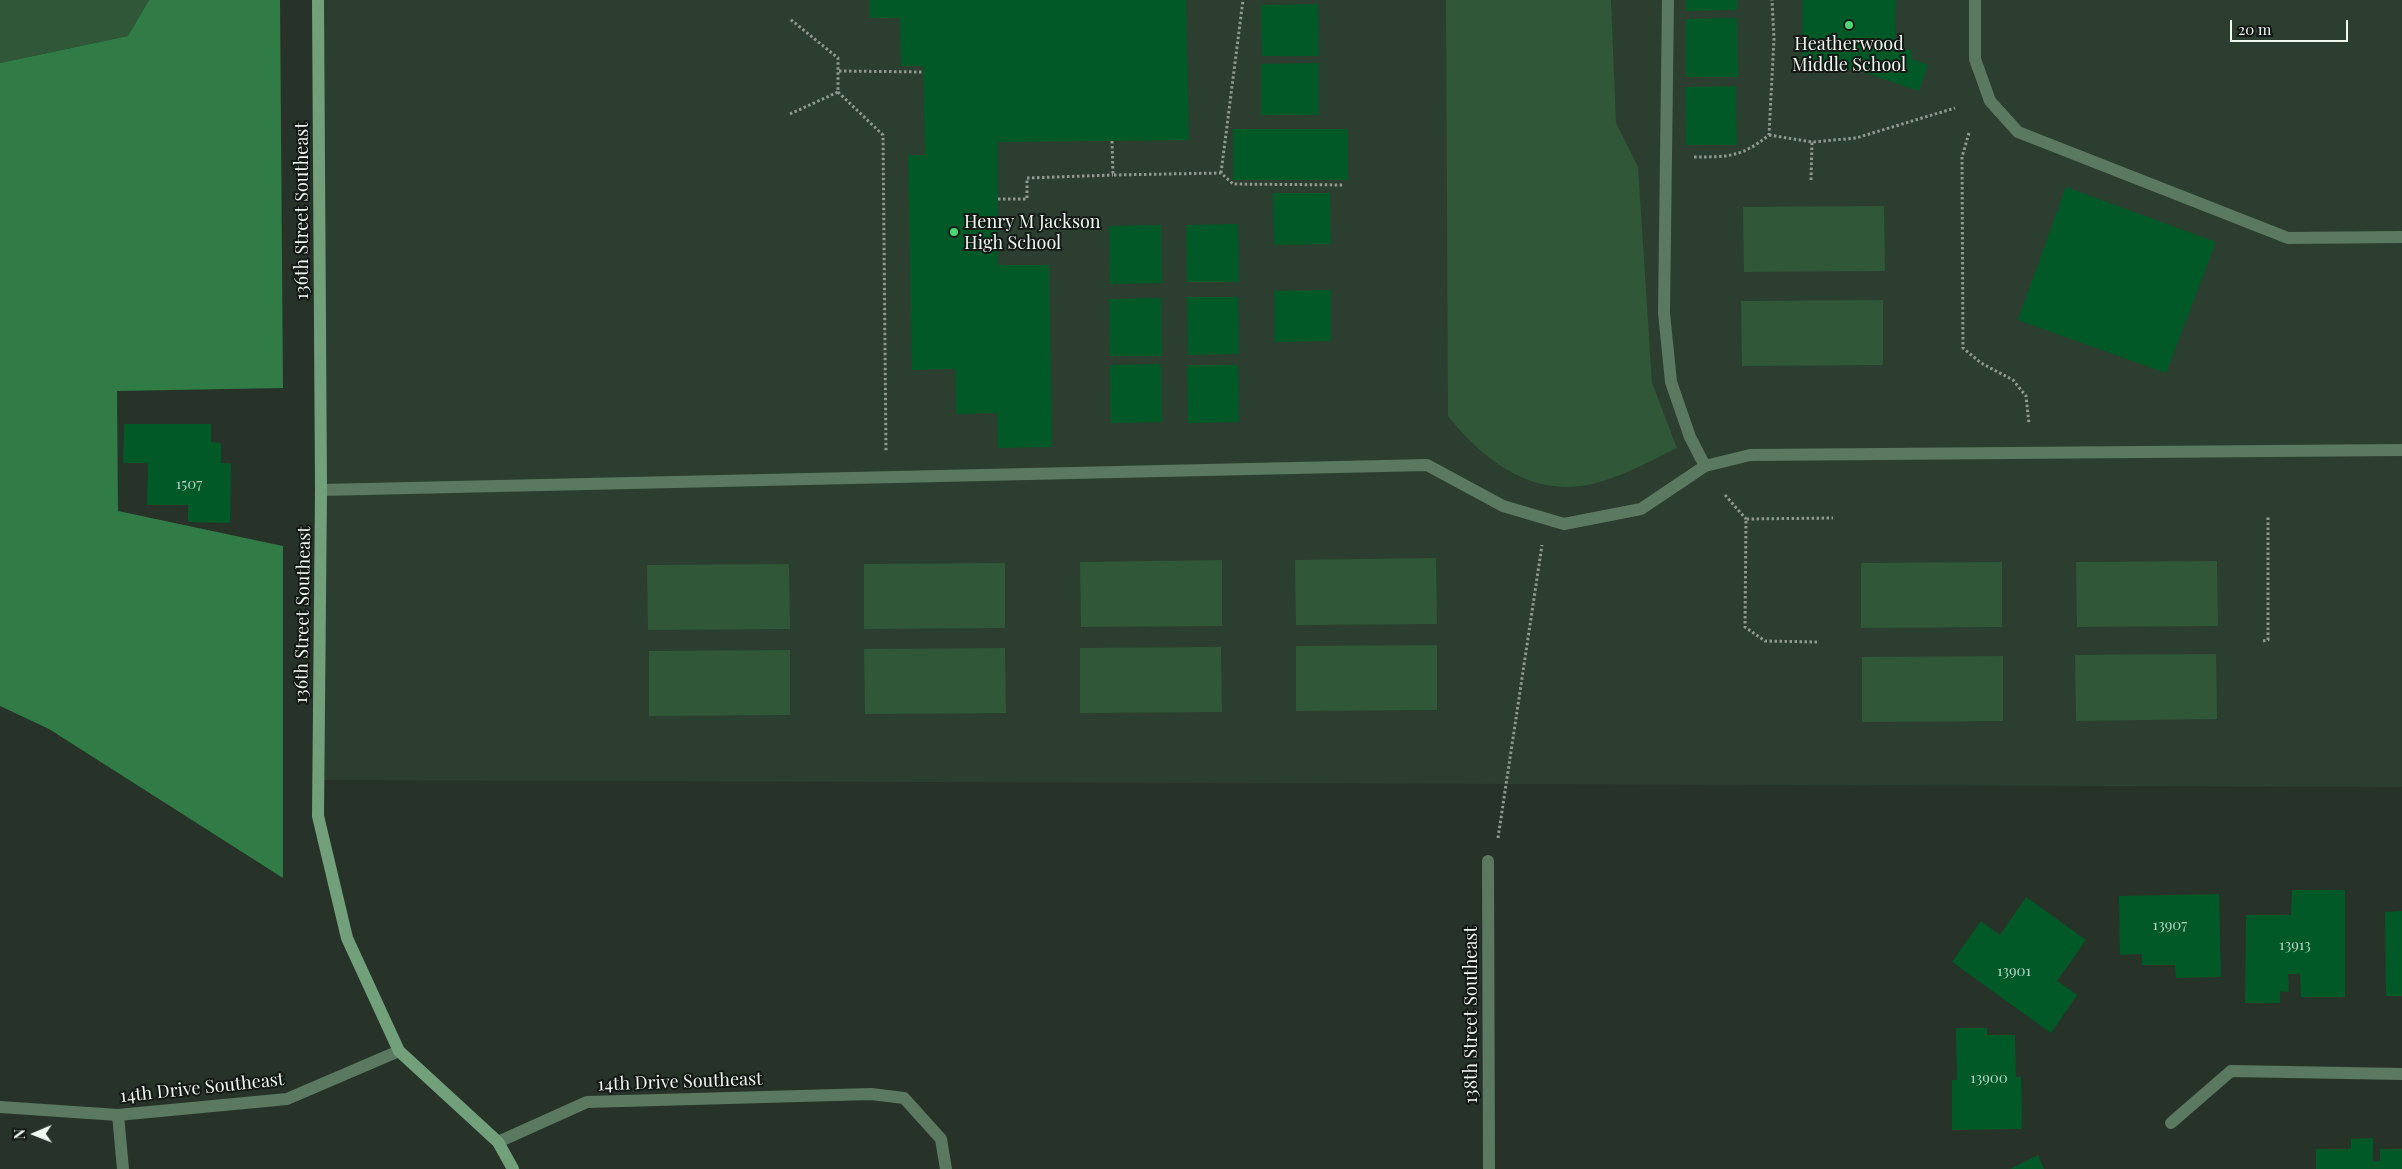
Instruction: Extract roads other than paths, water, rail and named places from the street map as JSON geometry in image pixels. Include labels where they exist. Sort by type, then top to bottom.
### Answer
[{"type":"street","name":"136th Street Southeast","points":[[318,0],[321,490],[318,816],[347,938],[399,1051],[498,1142],[512,1169]]},
{"type":"street","points":[[1668,0],[1664,313],[1670,382],[1690,437],[1705,466]]},
{"type":"street","points":[[1975,0],[1975,59],[1990,101],[2018,132],[2288,238],[2402,238]]},
{"type":"street","points":[[321,490],[1427,465],[1503,506],[1564,524],[1641,509],[1705,466],[1750,455],[2402,450]]},
{"type":"street","name":"138th Street Southeast","points":[[1488,861],[1489,1169]]},
{"type":"street","name":"14th Drive Southeast","points":[[0,1107],[118,1115],[288,1099],[399,1051]]},
{"type":"street","points":[[2171,1123],[2231,1071],[2402,1074]]},
{"type":"street","name":"14th Drive Southeast","points":[[498,1142],[587,1102],[872,1094],[904,1098],[941,1140],[946,1169]]},
{"type":"street","points":[[118,1115],[123,1169]]},
{"type":"place","name":"Heatherwood Middle School","points":[[1849,25]]},
{"type":"place","name":"Henry M Jackson High School","points":[[954,232]]}]
